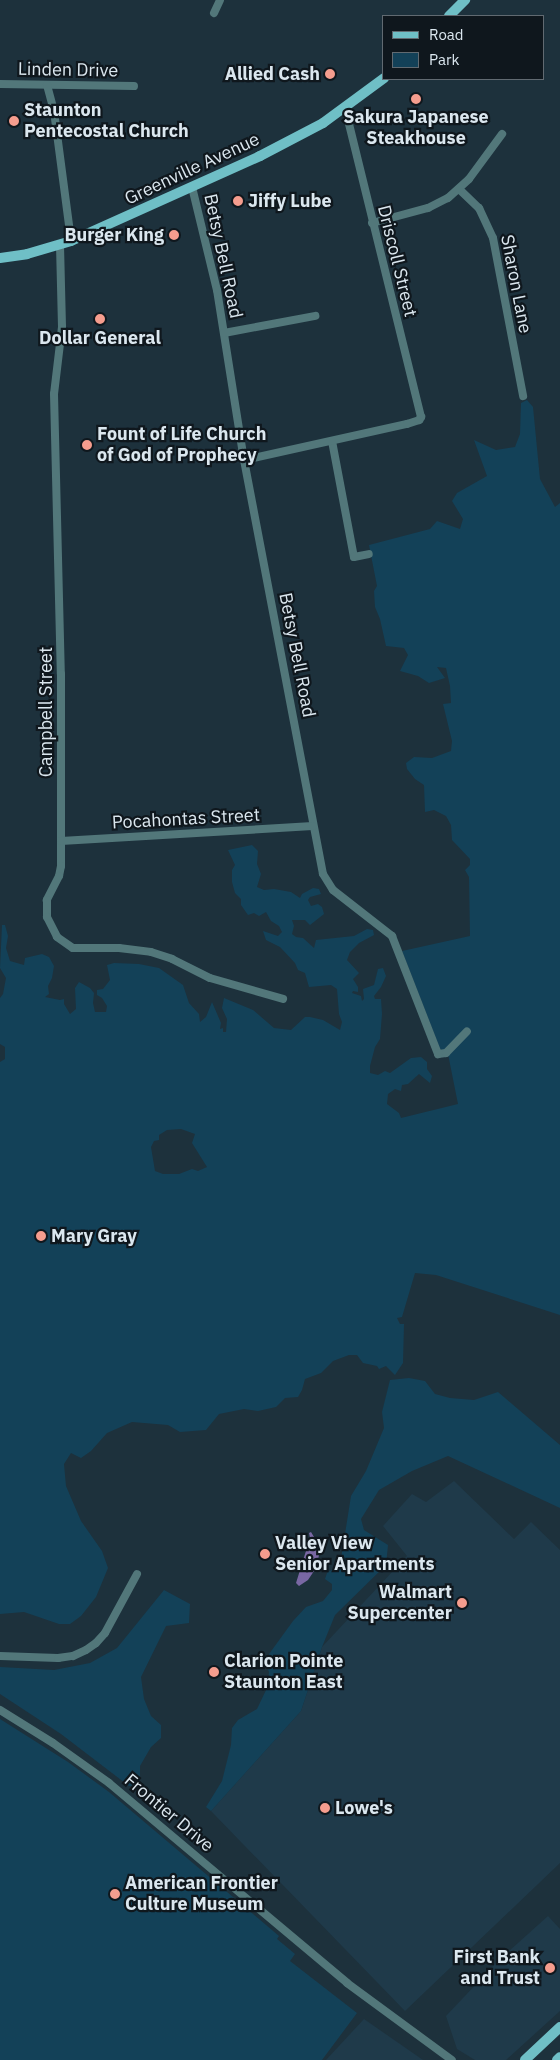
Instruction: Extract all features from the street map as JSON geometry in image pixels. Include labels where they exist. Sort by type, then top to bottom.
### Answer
[{"type":"main road","points":[[450,15],[465,0]]},
{"type":"main road","name":"Greenville Avenue","points":[[0,258],[27,254],[71,241],[192,187],[292,140],[345,108],[382,80]]},
{"type":"main road","points":[[525,2060],[560,2027]]},
{"type":"main road","points":[[557,2060],[560,2057]]},
{"type":"street","points":[[214,14],[220,0]]},
{"type":"street","name":"Linden Drive","points":[[0,84],[134,86]]},
{"type":"street","points":[[48,85],[54,112],[71,241]]},
{"type":"street","name":"Driscoll Street","points":[[332,441],[419,420],[420,410],[345,108]]},
{"type":"street","points":[[372,222],[428,208],[459,189],[502,134]]},
{"type":"street","name":"Betsy Bell Road","points":[[192,187],[217,290],[244,460],[323,874],[333,890],[392,936],[436,1052],[438,1054],[446,1053],[467,1031]]},
{"type":"street","name":"Sharon Lane","points":[[459,189],[479,208],[493,238],[523,396]]},
{"type":"street","name":"Campbell Street","points":[[60,245],[62,327],[54,394],[61,674],[61,841],[60,872],[48,895],[46,911],[52,930],[62,942],[81,949],[119,948],[151,952],[172,959],[210,978],[282,999]]},
{"type":"street","points":[[224,333],[315,316]]},
{"type":"street","points":[[244,460],[332,441],[354,557],[369,554]]},
{"type":"street","name":"Pocahontas Street","points":[[61,841],[313,826]]},
{"type":"street","points":[[0,1656],[58,1658],[73,1656],[86,1650],[105,1633],[137,1574]]},
{"type":"street","name":"Frontier Drive","points":[[0,1710],[53,1743],[109,1783],[347,1983],[452,2060]]},
{"type":"shaded area","points":[[454,1481],[514,1539],[531,1522],[560,1550],[560,1863],[405,2011],[211,1811],[301,1711],[322,1647],[407,1556],[383,1526],[412,1494],[426,1502]]},
{"type":"shaded area","points":[[311,1532],[317,1542],[319,1555],[316,1568],[308,1580],[299,1586],[296,1583],[310,1538],[309,1533]]},
{"type":"shaded area","points":[[548,1916],[560,1929],[560,2011],[506,2060],[475,2060],[457,2049],[446,2016],[498,1961]]},
{"type":"shaded area","points":[[364,2019],[423,2060],[326,2060]]},
{"type":"green space","points":[[527,400],[533,407],[540,479],[555,507],[560,503],[560,1315],[436,1275],[415,1273],[402,1317],[397,1318],[400,1324],[404,1324],[403,1363],[395,1375],[386,1366],[379,1369],[377,1366],[363,1363],[357,1355],[349,1355],[333,1361],[321,1373],[305,1379],[298,1397],[285,1398],[276,1407],[258,1411],[244,1409],[219,1414],[206,1430],[180,1432],[168,1425],[132,1422],[107,1433],[91,1451],[81,1458],[71,1453],[64,1464],[66,1486],[81,1521],[102,1551],[108,1568],[96,1597],[81,1616],[70,1624],[59,1624],[24,1612],[0,1614],[0,1062],[5,1059],[5,1047],[0,1044],[0,998],[3,994],[6,978],[0,968],[2,925],[5,925],[8,936],[6,948],[10,961],[24,965],[25,958],[42,954],[49,957],[54,966],[52,978],[48,986],[49,994],[45,997],[64,999],[64,1004],[70,1014],[76,1009],[75,988],[79,982],[90,988],[94,993],[93,1003],[95,1012],[106,1012],[107,1006],[102,998],[97,995],[97,990],[103,989],[110,980],[107,965],[114,963],[139,964],[159,968],[183,985],[189,1003],[199,1014],[200,1022],[206,1017],[212,1002],[221,1023],[220,1029],[223,1028],[223,1032],[226,1032],[227,1019],[222,1008],[224,998],[253,1010],[274,1028],[291,1030],[305,1017],[310,1017],[323,1020],[340,1030],[342,1022],[339,1014],[337,989],[331,985],[309,987],[305,973],[298,970],[295,963],[280,947],[266,940],[263,931],[278,936],[282,932],[279,926],[271,921],[266,912],[259,916],[254,913],[248,915],[241,905],[241,899],[235,893],[232,882],[232,870],[235,865],[228,850],[252,845],[258,851],[257,864],[261,874],[257,887],[264,890],[274,889],[291,892],[300,898],[302,894],[313,888],[319,889],[321,894],[310,897],[308,900],[311,906],[318,904],[322,907],[324,914],[310,925],[305,920],[292,920],[294,926],[292,934],[296,937],[303,938],[314,948],[316,940],[354,936],[367,929],[373,930],[374,935],[359,943],[350,952],[347,960],[359,973],[353,979],[358,987],[358,992],[353,991],[352,993],[361,996],[362,1001],[364,999],[363,989],[374,985],[378,969],[383,968],[386,976],[374,996],[375,999],[381,999],[382,1014],[380,1039],[375,1047],[370,1073],[378,1075],[385,1071],[390,1073],[411,1058],[421,1057],[427,1062],[427,1069],[432,1076],[430,1083],[419,1074],[408,1084],[402,1085],[401,1091],[395,1089],[388,1094],[387,1104],[399,1113],[401,1118],[458,1104],[448,1054],[440,1049],[402,951],[470,936],[469,877],[465,870],[470,865],[470,859],[452,840],[451,825],[446,816],[434,810],[425,812],[424,785],[415,779],[407,769],[406,763],[414,757],[432,758],[451,751],[452,741],[443,704],[451,703],[450,686],[446,668],[437,667],[445,678],[429,683],[418,676],[400,671],[408,655],[404,648],[386,646],[380,619],[375,607],[374,591],[377,586],[369,545],[430,529],[437,521],[460,529],[463,519],[452,501],[457,493],[487,476],[474,440],[496,450],[515,447],[520,434],[521,403]],"holes":[[[181,1129],[195,1134],[192,1143],[207,1167],[198,1171],[192,1169],[179,1174],[163,1174],[155,1171],[151,1147],[154,1141],[159,1140],[159,1135],[167,1130]]]},
{"type":"green space","points":[[409,1378],[425,1381],[435,1394],[450,1398],[474,1400],[498,1392],[560,1445],[560,1508],[448,1456],[412,1471],[379,1490],[361,1519],[364,1530],[388,1545],[386,1565],[335,1615],[322,1647],[301,1711],[211,1811],[206,1807],[222,1781],[231,1745],[232,1728],[238,1720],[257,1709],[267,1688],[269,1672],[264,1661],[293,1621],[306,1607],[323,1601],[332,1590],[332,1584],[325,1579],[327,1573],[337,1566],[341,1559],[351,1496],[366,1471],[384,1428],[382,1412],[390,1380]]},
{"type":"green space","points":[[164,1590],[190,1604],[189,1623],[166,1626],[141,1677],[144,1699],[151,1716],[161,1725],[161,1738],[151,1747],[140,1766],[140,1785],[129,1786],[61,1734],[0,1694],[0,1667],[54,1670],[90,1663],[117,1648]]},
{"type":"green space","name":"American Frontier Culture Museum","points":[[0,1719],[68,1762],[109,1792],[279,1936],[277,1939],[295,1954],[290,1961],[357,2013],[322,2060],[0,2060]]},
{"type":"place","name":"Allied Cash","points":[[330,74]]},
{"type":"place","name":"Sakura Japanese Steakhouse","points":[[416,99]]},
{"type":"place","name":"Staunton Pentecostal Church","points":[[14,121]]},
{"type":"place","name":"Jiffy Lube","points":[[238,201]]},
{"type":"place","name":"Burger King","points":[[174,235]]},
{"type":"place","name":"Dollar General","points":[[100,319]]},
{"type":"place","name":"Fount of Life Church of God of Prophecy","points":[[87,445]]},
{"type":"place","name":"Mary Gray","points":[[41,1236]]},
{"type":"place","name":"Valley View Senior Apartments","points":[[265,1554]]},
{"type":"place","name":"Walmart Supercenter","points":[[462,1603]]},
{"type":"place","name":"Clarion Pointe Staunton East","points":[[214,1672]]},
{"type":"place","name":"Lowe's","points":[[325,1808]]},
{"type":"place","name":"American Frontier Culture Museum","points":[[115,1894]]},
{"type":"place","name":"First Bank and Trust","points":[[550,1968]]}]
